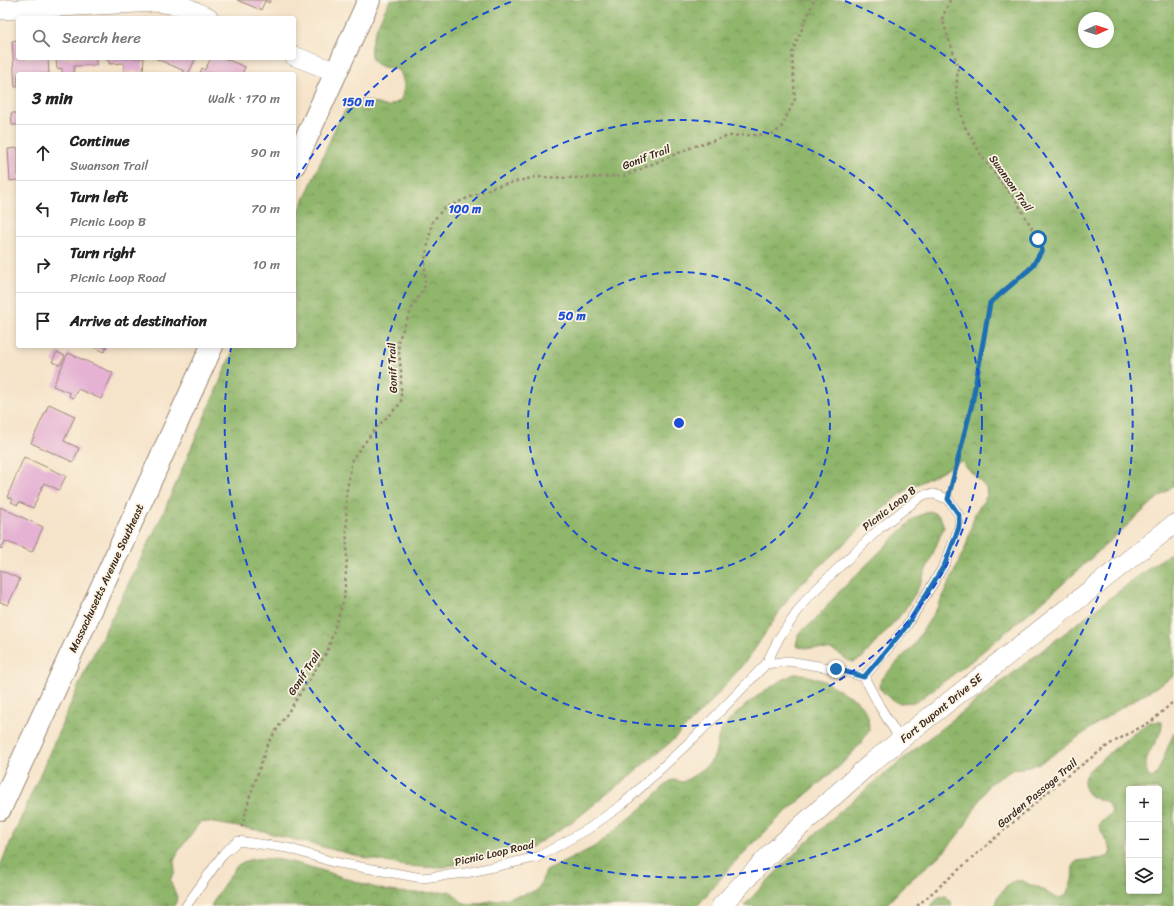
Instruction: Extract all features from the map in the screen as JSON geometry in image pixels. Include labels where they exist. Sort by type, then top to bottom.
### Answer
[{"type":"street","points":[[296,161],[369,0]]},
{"type":"street","points":[[0,10],[157,2],[183,6],[205,16]]},
{"type":"street","points":[[296,57],[336,72]]},
{"type":"street","name":"Massachusetts Avenue Southeast","points":[[0,809],[211,348]]},
{"type":"street","name":"Fort Dupont Drive SE","points":[[721,906],[760,864],[800,825],[871,763],[1174,524]]},
{"type":"lane","name":"Picnic Loop B","points":[[766,664],[779,638],[807,598],[880,528],[923,495],[934,494],[948,499]]},
{"type":"lane","points":[[864,677],[906,627],[945,564],[959,527],[959,515],[948,499]]},
{"type":"lane","points":[[766,664],[788,661],[836,669],[864,677],[900,741]]},
{"type":"lane","name":"Picnic Loop Road","points":[[238,841],[288,848],[333,862],[422,878],[466,873],[538,857],[588,828],[623,804],[699,733],[766,664]]},
{"type":"lane","points":[[186,906],[224,853],[238,841]]},
{"type":"path","name":"Gonif Trail","points":[[238,841],[249,799],[268,743],[327,652],[344,599],[347,558],[346,496],[352,459],[376,428],[401,403],[401,372],[398,341],[412,308],[425,286],[425,261],[432,222],[444,208],[494,186],[535,177],[579,178],[624,176],[695,146],[729,136],[773,134],[781,128],[795,99],[792,52],[814,0]]},
{"type":"path","name":"Swanson Trail","points":[[948,499],[972,404],[990,303],[1032,267],[1042,250],[1038,239],[1017,202],[984,160],[964,125],[956,93],[958,66],[942,19],[950,0]]},
{"type":"path","name":"Garden Passage Trail","points":[[916,906],[1064,778],[1110,744],[1152,721],[1174,701]]},
{"type":"green space","points":[[390,0],[1174,0],[1174,485],[1153,502],[1055,591],[970,662],[916,702],[898,703],[889,698],[880,689],[881,679],[913,646],[939,605],[966,546],[975,513],[987,496],[986,488],[961,461],[905,491],[868,521],[792,593],[750,656],[711,702],[671,742],[576,819],[531,848],[439,868],[405,866],[358,856],[257,830],[201,821],[178,852],[174,861],[175,872],[170,880],[177,897],[175,906],[0,906],[0,866],[86,669],[161,518],[234,348],[296,348],[296,218],[337,124],[352,103],[362,100],[387,107],[400,101],[402,97],[403,82],[399,70],[383,67],[378,65],[373,60],[371,43]]},
{"type":"green space","points":[[930,511],[940,516],[944,527],[917,591],[903,612],[862,658],[854,662],[849,661],[831,650],[797,647],[796,645],[799,633],[813,622],[839,592],[914,518]]},
{"type":"green space","points":[[1174,551],[1174,676],[1108,716],[1047,759],[1038,764],[1012,770],[989,784],[964,827],[946,850],[906,884],[885,906],[744,906],[798,850],[886,773],[1153,565]]},
{"type":"green space","points":[[794,674],[802,674],[824,681],[856,700],[868,716],[869,731],[861,743],[841,765],[781,816],[734,863],[697,906],[211,906],[236,867],[251,859],[269,859],[290,862],[375,888],[390,891],[421,893],[451,891],[459,900],[470,904],[488,902],[534,892],[538,889],[546,871],[594,847],[641,809],[670,781],[674,780],[683,782],[706,767],[715,754],[720,733],[727,723],[754,698],[785,678]]},
{"type":"green space","points":[[1149,722],[1162,722],[1160,733],[1149,752],[1146,763],[1148,776],[1152,778],[1157,774],[1174,732],[1174,906],[996,906],[997,898],[1008,884],[1015,881],[1023,881],[1032,886],[1037,886],[1054,897],[1060,898],[1066,895],[1072,881],[1073,867],[1077,861],[1104,858],[1109,856],[1111,851],[1099,826],[1112,811],[1107,802],[1090,796],[1085,787],[1084,779],[1086,774],[1092,768]]},
{"type":"green space","points":[[946,896],[951,902],[952,906],[931,906],[939,897]]},
{"type":"building","points":[[237,0],[271,0],[269,3],[265,1],[261,10]]},
{"type":"building","points":[[16,40],[16,60],[48,60],[49,72],[16,72],[15,87],[12,41]]},
{"type":"building","points":[[56,60],[96,60],[96,65],[74,66],[74,72],[62,72],[62,68],[57,69]]},
{"type":"building","points":[[109,60],[144,60],[143,71],[124,72],[124,63],[109,64]]},
{"type":"building","points":[[159,60],[195,60],[189,72],[183,72],[184,71]]},
{"type":"building","points":[[210,60],[229,60],[245,67],[243,72],[200,72],[202,68],[205,70]]},
{"type":"building","points":[[11,113],[16,113],[16,125],[12,125]]},
{"type":"building","points":[[16,148],[16,180],[10,181],[8,149]]},
{"type":"building","points":[[96,348],[106,348],[104,352]]},
{"type":"building","points":[[57,352],[65,356],[60,365],[52,362]]},
{"type":"building","points":[[68,353],[113,373],[101,399],[78,389],[73,398],[69,396],[70,393],[53,386]]},
{"type":"building","points":[[49,404],[75,416],[64,441],[79,448],[73,462],[31,443]]},
{"type":"building","points":[[24,457],[66,476],[59,490],[44,483],[33,508],[19,502],[18,505],[11,502],[13,499],[7,497]]},
{"type":"building","points":[[0,507],[43,527],[32,552],[5,541],[1,549],[0,548]]},
{"type":"building","points":[[0,570],[20,579],[8,605],[0,602]]},
{"type":"route","points":[[836,669],[864,677],[906,627],[945,564],[959,527],[959,515],[948,499],[972,404],[990,303],[1032,267],[1042,250],[1038,239]]}]
